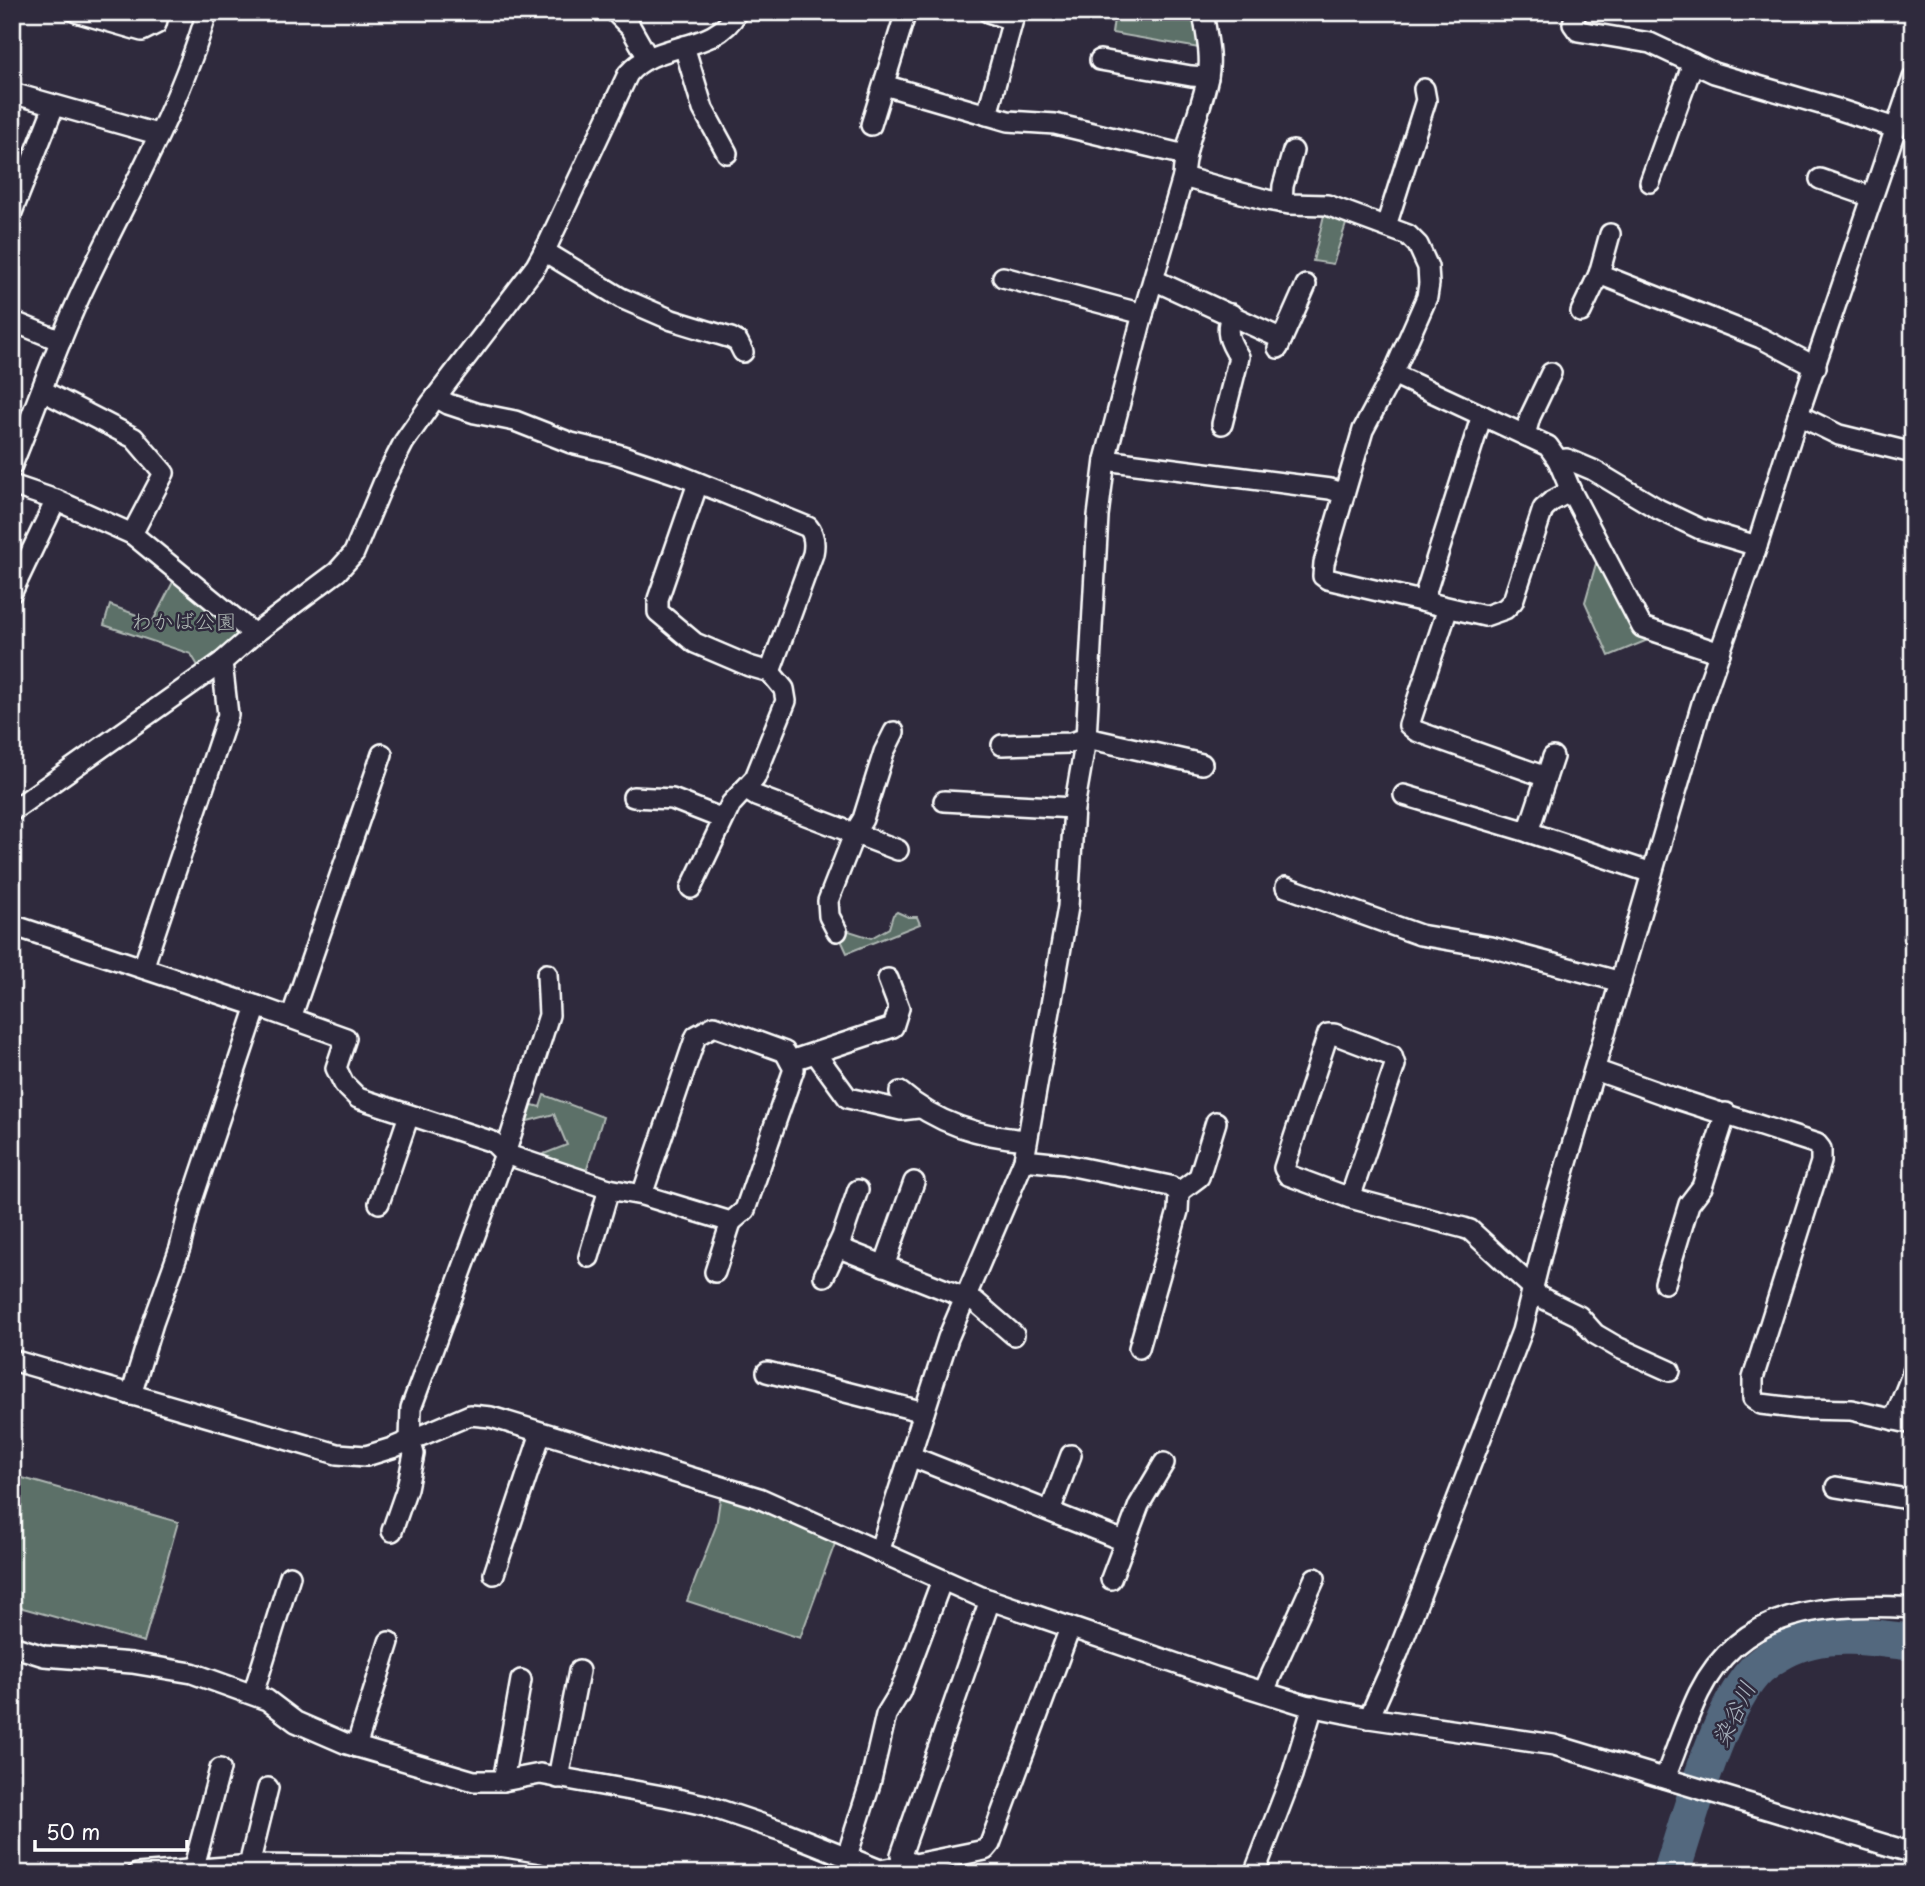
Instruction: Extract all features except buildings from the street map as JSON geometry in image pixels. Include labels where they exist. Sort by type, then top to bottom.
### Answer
[{"type":"street","points":[[76,12],[142,31],[156,24],[159,12]]},
{"type":"street","points":[[12,466],[78,300],[192,61],[207,12]]},
{"type":"street","points":[[615,12],[631,28],[648,58]]},
{"type":"street","points":[[12,811],[222,662],[346,562],[363,534],[391,464],[436,397],[536,266],[628,75],[648,58],[712,37],[727,26],[737,12]]},
{"type":"street","points":[[871,125],[906,12]]},
{"type":"street","points":[[987,116],[1013,16],[988,12]]},
{"type":"street","points":[[879,1552],[948,1338],[1024,1160],[1068,907],[1074,808],[1086,739],[1098,516],[1105,460],[1208,77],[1209,60],[1203,12]]},
{"type":"street","points":[[1576,12],[1573,24],[1578,32],[1650,43],[1714,73],[1895,128]]},
{"type":"street","points":[[684,46],[703,110],[727,153]]},
{"type":"street","points":[[1100,60],[1208,77]]},
{"type":"street","points":[[1650,182],[1693,63]]},
{"type":"street","points":[[1369,1718],[1398,1653],[1522,1331],[1548,1227],[1703,700],[1913,78]]},
{"type":"street","points":[[884,85],[1008,121],[1055,124],[1185,155]]},
{"type":"street","points":[[1385,226],[1426,100],[1424,89]]},
{"type":"street","points":[[12,93],[157,134]]},
{"type":"street","points":[[12,212],[54,106]]},
{"type":"street","points":[[1282,203],[1283,186],[1293,151]]},
{"type":"street","points":[[1183,177],[1249,197],[1282,203],[1326,205],[1385,226],[1408,235],[1418,245],[1428,267],[1427,297],[1393,374],[1363,430],[1324,563],[1323,576],[1333,581],[1485,616],[1497,613],[1510,606],[1516,595],[1543,509],[1548,503],[1571,491]]},
{"type":"street","points":[[1820,179],[1872,197]]},
{"type":"street","points":[[1581,312],[1599,274],[1610,234]]},
{"type":"street","points":[[544,251],[621,298],[672,320],[732,338],[738,342],[743,352]]},
{"type":"street","points":[[1599,274],[1761,338],[1816,367]]},
{"type":"street","points":[[1003,277],[1143,314]]},
{"type":"street","points":[[1154,280],[1231,314],[1279,344],[1306,285]]},
{"type":"street","points":[[1222,425],[1239,356],[1227,338],[1231,314]]},
{"type":"street","points":[[12,321],[61,341]]},
{"type":"street","points":[[1525,435],[1530,417],[1551,373]]},
{"type":"street","points":[[1393,374],[1548,446],[1558,460],[1571,491],[1642,627],[1720,653]]},
{"type":"street","points":[[43,391],[134,438],[164,473],[132,534]]},
{"type":"street","points":[[436,397],[475,413],[516,421],[570,443],[640,461],[808,527],[812,531],[815,546],[770,672]]},
{"type":"street","points":[[1423,601],[1482,415]]},
{"type":"street","points":[[1798,415],[1839,435],[1913,453]]},
{"type":"street","points":[[1558,460],[1567,459],[1593,470],[1658,509],[1700,529],[1757,546]]},
{"type":"street","points":[[1105,460],[1330,489],[1344,494]]},
{"type":"street","points":[[691,888],[731,804],[755,778],[786,701],[784,689],[770,672],[748,666],[695,643],[659,612],[658,599],[698,483]]},
{"type":"street","points":[[12,485],[57,500],[132,534],[254,634]]},
{"type":"street","points":[[12,592],[57,500]]},
{"type":"street","points":[[1448,608],[1409,725],[1416,731],[1546,777]]},
{"type":"street","points":[[143,968],[228,715],[222,662]]},
{"type":"street","points":[[837,931],[829,916],[828,901],[855,832],[863,820],[884,752],[894,732]]},
{"type":"street","points":[[1002,745],[1070,743],[1086,739],[1202,764]]},
{"type":"street","points":[[290,1018],[382,754]]},
{"type":"street","points":[[1528,832],[1553,757]]},
{"type":"street","points":[[745,789],[756,796],[898,850]]},
{"type":"street","points":[[1404,795],[1652,873]]},
{"type":"street","points":[[633,797],[672,799],[723,819]]},
{"type":"street","points":[[944,801],[1074,808]]},
{"type":"street","points":[[1286,887],[1420,935],[1491,947],[1620,982]]},
{"type":"street","points":[[12,925],[346,1038],[336,1068],[344,1084],[358,1098],[493,1142],[505,1154],[609,1189],[642,1195],[731,1222]]},
{"type":"street","points":[[392,1531],[407,1488],[414,1454],[410,1440],[411,1408],[505,1154],[549,1016],[547,974]]},
{"type":"street","points":[[790,1061],[893,1027],[899,1007],[888,979]]},
{"type":"street","points":[[131,1395],[180,1248],[190,1206],[257,1006]]},
{"type":"street","points":[[642,1195],[696,1036],[714,1026],[785,1052],[794,1069],[745,1210],[731,1222],[715,1272]]},
{"type":"street","points":[[1350,1198],[1395,1059],[1328,1034],[1284,1168],[1287,1175],[1350,1198],[1470,1230],[1538,1296],[1579,1316],[1595,1334],[1619,1348],[1670,1371]]},
{"type":"street","points":[[816,1054],[848,1098],[901,1110],[918,1108]]},
{"type":"street","points":[[1595,1070],[1813,1142],[1821,1149],[1822,1156],[1753,1378],[1753,1398],[1760,1405],[1851,1410],[1904,1422],[1913,1372]]},
{"type":"street","points":[[900,1092],[918,1108],[979,1134],[1027,1140]]},
{"type":"street","points":[[1665,1283],[1689,1205],[1702,1187],[1726,1114]]},
{"type":"street","points":[[379,1203],[409,1115]]},
{"type":"street","points":[[1179,1192],[1199,1177],[1216,1122]]},
{"type":"street","points":[[1024,1160],[1063,1164],[1170,1186],[1179,1192]]},
{"type":"street","points":[[884,1266],[914,1182]]},
{"type":"street","points":[[589,1257],[609,1189]]},
{"type":"street","points":[[824,1276],[858,1191]]},
{"type":"street","points":[[1139,1348],[1178,1211],[1179,1192]]},
{"type":"street","points":[[837,1247],[964,1297],[982,1306],[1014,1335]]},
{"type":"street","points":[[12,1360],[337,1454],[366,1455],[392,1448],[470,1415],[491,1417],[759,1498],[990,1600],[1264,1691],[1313,1706],[1369,1718],[1554,1745],[1913,1853]]},
{"type":"street","points":[[767,1372],[924,1412]]},
{"type":"street","points":[[494,1574],[541,1433]]},
{"type":"street","points":[[1050,1511],[1071,1455]]},
{"type":"street","points":[[910,1456],[1124,1541]]},
{"type":"street","points":[[1111,1579],[1124,1541],[1149,1485],[1164,1463]]},
{"type":"street","points":[[1836,1487],[1913,1500]]},
{"type":"street","points":[[253,1694],[290,1576]]},
{"type":"street","points":[[1264,1691],[1315,1578]]},
{"type":"street","points":[[847,1856],[870,1784],[886,1714],[900,1692],[942,1580]]},
{"type":"street","points":[[903,1860],[901,1855],[905,1843],[990,1600]]},
{"type":"street","points":[[1668,1779],[1700,1691],[1737,1643],[1751,1632],[1778,1619],[1823,1609],[1913,1608]]},
{"type":"street","points":[[903,1860],[915,1864],[985,1850],[990,1844],[1070,1628]]},
{"type":"street","points":[[356,1746],[389,1642]]},
{"type":"street","points":[[12,1646],[44,1656],[164,1667],[192,1673],[267,1700],[308,1728],[356,1746],[474,1781],[503,1781],[540,1774],[705,1805],[782,1830],[880,1870],[897,1867],[903,1860]]},
{"type":"street","points":[[558,1778],[579,1671]]},
{"type":"street","points":[[503,1781],[521,1680]]},
{"type":"street","points":[[1254,1874],[1292,1774],[1313,1706]]},
{"type":"street","points":[[193,1870],[220,1769]]},
{"type":"street","points":[[252,1865],[251,1857],[268,1788]]},
{"type":"street","points":[[137,1874],[252,1865],[501,1868],[538,1874]]},
{"type":"green space","points":[[1115,12],[1194,12],[1199,48],[1112,33]]},
{"type":"green space","points":[[1325,211],[1348,218],[1333,264],[1313,261]]},
{"type":"green space","points":[[1597,560],[1655,637],[1609,656],[1585,602]]},
{"type":"green space","name":"わかば公園","points":[[175,578],[240,636],[200,669],[191,654],[104,625],[110,605],[153,621]]},
{"type":"green space","points":[[897,912],[908,917],[917,917],[920,924],[847,953],[837,931],[843,929],[871,938],[889,928],[893,915]]},
{"type":"green space","points":[[544,1095],[603,1117],[586,1172],[541,1155],[567,1145],[554,1114],[524,1122],[529,1104],[540,1107]]},
{"type":"green space","points":[[12,1475],[178,1522],[144,1642],[12,1605]]},
{"type":"green space","points":[[721,1493],[837,1538],[800,1638],[687,1601],[716,1526]]},
{"type":"waterway","name":"染谷川","points":[[1671,1874],[1718,1734],[1745,1684],[1759,1667],[1790,1647],[1823,1638],[1862,1637],[1913,1642]]}]
